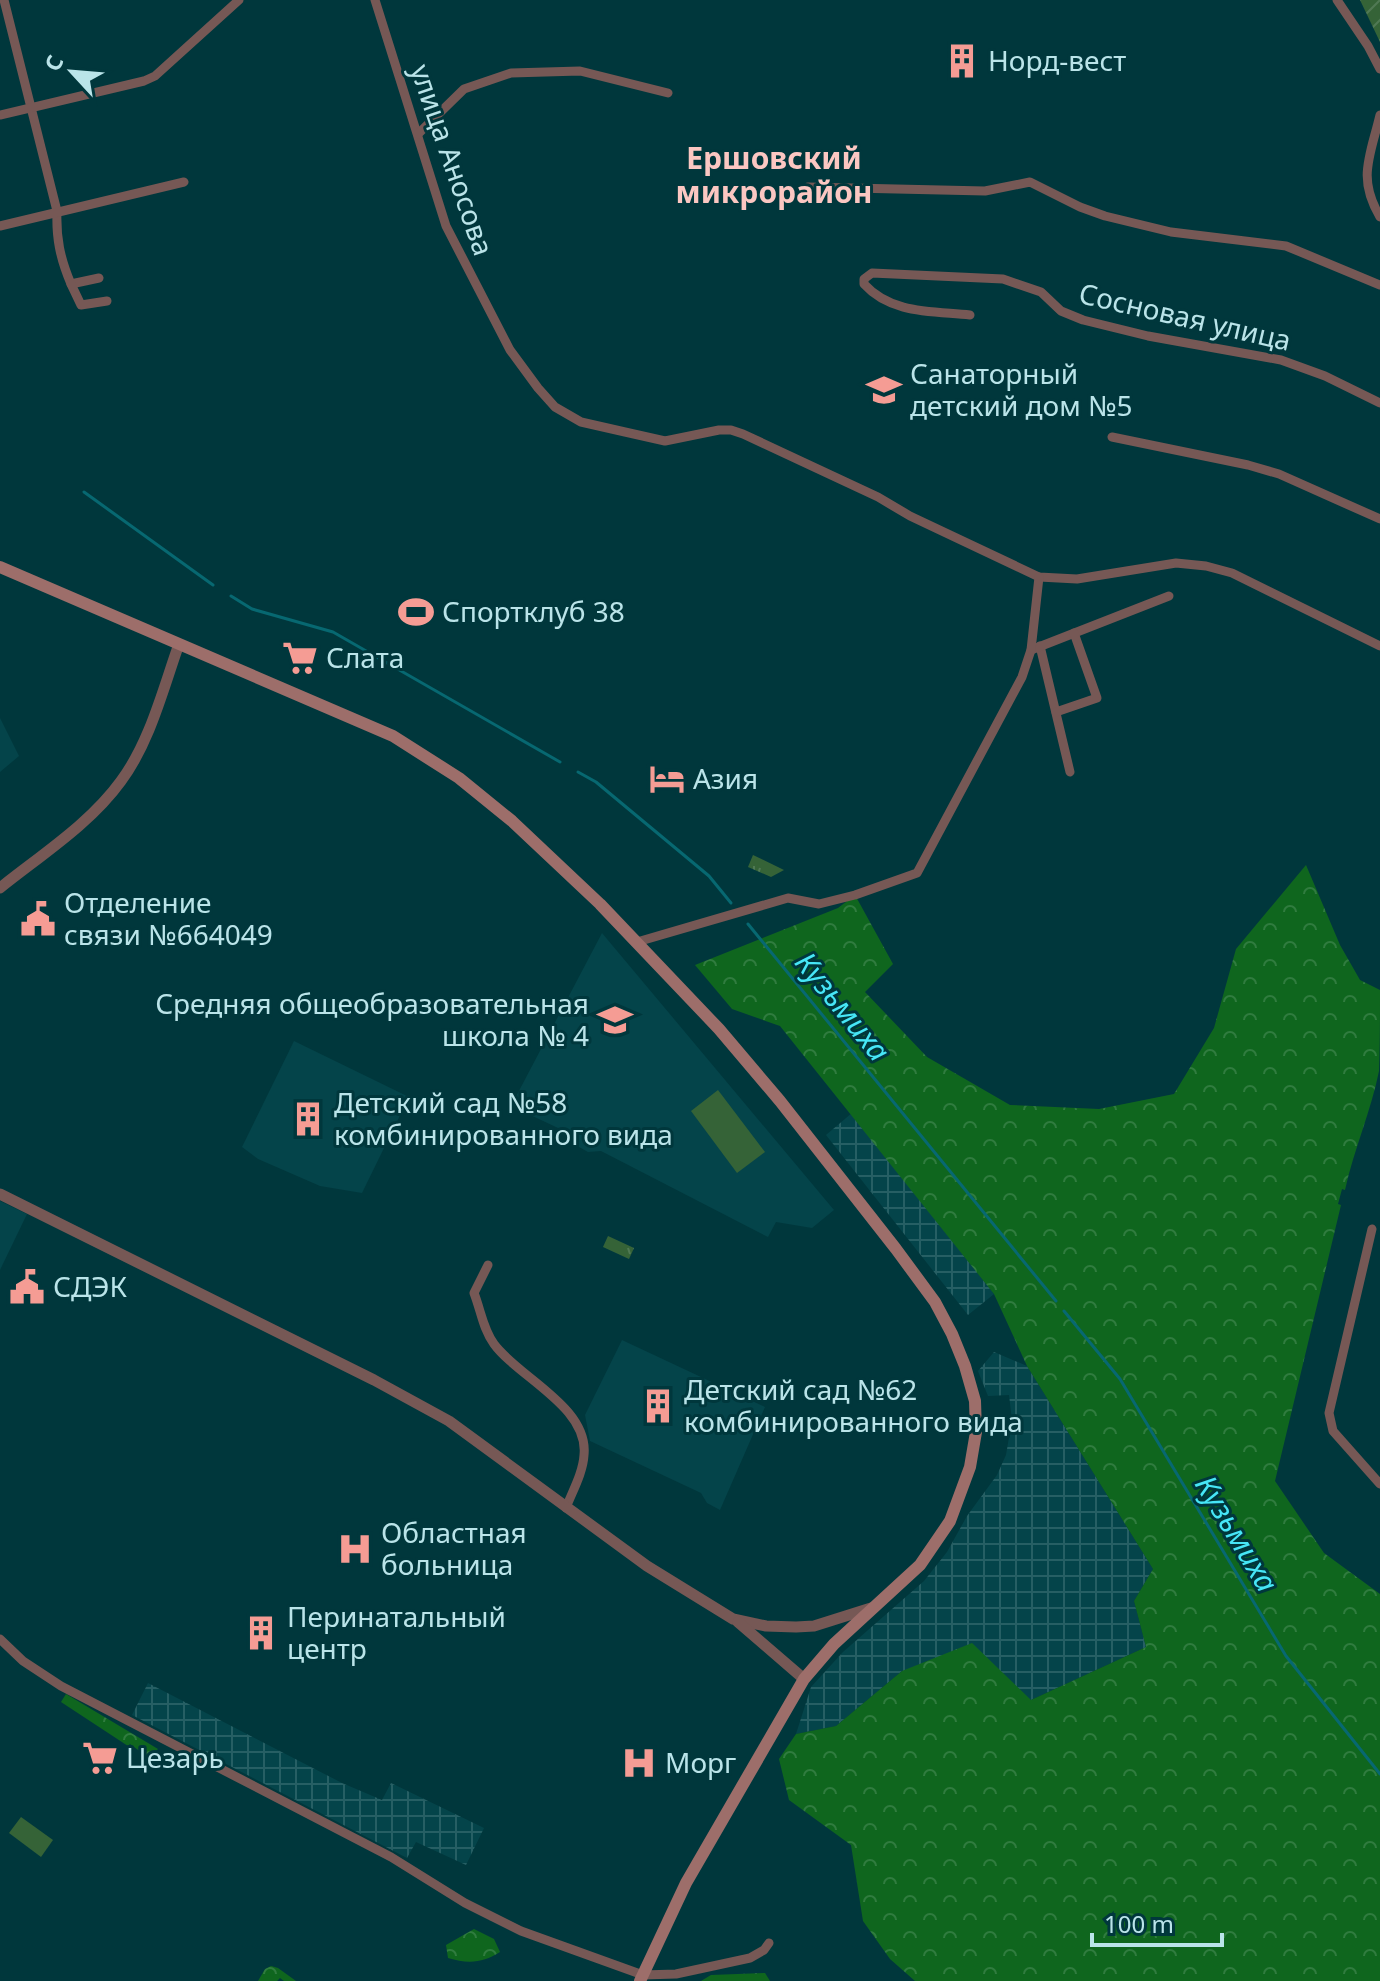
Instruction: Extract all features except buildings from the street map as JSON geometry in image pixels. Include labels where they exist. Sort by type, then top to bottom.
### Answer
[{"type":"main road","points":[[0,567],[393,736],[429,757],[519,827],[637,942],[719,1029],[896,1249],[935,1302],[952,1334],[975,1401],[976,1432],[970,1467],[960,1497],[937,1544],[902,1585],[834,1644],[804,1679],[686,1883],[641,1978]]},
{"type":"street","points":[[4,0],[57,211],[56,242],[81,305],[107,301]]},
{"type":"street","points":[[0,115],[155,76],[239,0]]},
{"type":"street","name":"улица Аносова","points":[[375,0],[446,226],[459,256],[510,350],[555,407],[581,422],[665,441],[719,430],[743,434],[1039,577]]},
{"type":"street","points":[[1337,0],[1380,69]]},
{"type":"street","points":[[418,134],[464,89],[511,73],[580,71],[668,93]]},
{"type":"street","points":[[1380,115],[1366,177],[1371,202],[1380,217]]},
{"type":"street","points":[[0,226],[184,182]]},
{"type":"street","points":[[808,187],[985,191],[1030,182],[1105,216],[1171,232],[1286,246],[1380,285]]},
{"type":"street","name":"Сосновая улица","points":[[970,315],[891,305],[873,295],[864,284],[864,279],[872,273],[1003,279],[1041,292],[1061,311],[1083,320],[1148,336],[1281,360],[1325,376],[1380,403]]},
{"type":"street","points":[[71,284],[99,278]]},
{"type":"street","points":[[1112,437],[1279,474],[1380,519]]},
{"type":"street","points":[[1070,772],[1036,648],[1039,577],[1077,579],[1176,563],[1206,566],[1232,573],[1380,646]]},
{"type":"street","points":[[637,942],[788,898],[819,904],[917,873],[1036,648],[1169,596]]},
{"type":"street","points":[[1056,712],[1097,698],[1074,633]]},
{"type":"street","points":[[0,888],[84,819],[123,780],[141,746],[179,644]]},
{"type":"street","points":[[0,1194],[433,1412],[671,1582],[733,1619],[804,1679]]},
{"type":"street","points":[[1372,1229],[1329,1413],[1333,1431],[1380,1484]]},
{"type":"street","points":[[488,1265],[474,1293],[486,1330],[500,1351],[558,1399],[580,1433],[583,1461],[566,1508]]},
{"type":"street","points":[[733,1619],[766,1626],[814,1626],[877,1606]]},
{"type":"street","points":[[0,1639],[23,1661],[61,1686],[391,1857],[465,1903],[521,1931],[641,1978],[750,1958],[769,1943]]},
{"type":"shaded area","points":[[0,718],[19,756],[0,772]]},
{"type":"shaded area","name":"Средняя общеобразовательная школа № 4","points":[[602,933],[834,1210],[812,1228],[776,1222],[768,1237],[601,1151],[588,1152],[570,1142],[571,1134],[511,1106]]},
{"type":"shaded area","points":[[294,1041],[409,1097],[362,1193],[320,1186],[258,1159],[242,1147]]},
{"type":"shaded area","points":[[852,1113],[994,1294],[968,1315],[826,1135]]},
{"type":"shaded area","points":[[0,1201],[27,1214],[0,1270]]},
{"type":"shaded area","points":[[622,1340],[765,1407],[720,1510],[707,1503],[701,1493],[590,1441],[585,1415]]},
{"type":"shaded area","points":[[994,1352],[1027,1366],[1153,1569],[1134,1601],[1146,1647],[1031,1700],[902,1671],[836,1726],[796,1734],[811,1687],[843,1652],[924,1581],[947,1552],[967,1516],[997,1475],[1006,1455],[1012,1420],[1009,1395],[988,1396],[978,1371]]},
{"type":"shaded area","points":[[148,1683],[342,1783],[382,1800],[391,1783],[484,1828],[466,1865],[416,1842],[407,1858],[132,1715]]},
{"type":"green space","points":[[1360,0],[1380,0],[1380,42]]},
{"type":"green space","points":[[753,855],[784,870],[771,877],[748,867]]},
{"type":"green space","points":[[1306,865],[1340,945],[1360,980],[1380,990],[1379,1071],[1345,1190],[1342,1189],[1338,1204],[1341,1205],[1275,1481],[1324,1553],[1380,1594],[1380,1981],[915,1981],[890,1959],[863,1921],[851,1845],[789,1800],[779,1759],[796,1734],[836,1726],[902,1671],[972,1643],[1031,1700],[1146,1647],[1134,1601],[1153,1569],[1027,1366],[994,1294],[780,1026],[732,1009],[695,965],[838,908],[855,895],[893,964],[865,992],[927,1057],[1010,1105],[1099,1109],[1174,1094],[1214,1028],[1236,949]]},
{"type":"green space","points":[[718,1090],[765,1152],[737,1173],[691,1111]]},
{"type":"green space","points":[[608,1236],[634,1248],[629,1259],[603,1247]]},
{"type":"green space","points":[[66,1694],[158,1749],[149,1758],[130,1744],[128,1746],[61,1702]]},
{"type":"green space","points":[[21,1817],[53,1840],[41,1857],[9,1833]]},
{"type":"green space","points":[[474,1929],[494,1939],[500,1952],[475,1961],[448,1958],[446,1945]]},
{"type":"green space","points":[[271,1966],[296,1981],[280,1978],[277,1981],[258,1981],[265,1969]]},
{"type":"green space","points":[[765,1973],[770,1981],[701,1981],[711,1975]]},
{"type":"waterway","name":"Кузьмиха","points":[[84,492],[213,585]]},
{"type":"waterway","name":"Кузьмиха","points":[[231,596],[252,609],[333,632],[560,762]]},
{"type":"waterway","name":"Кузьмиха","points":[[578,772],[596,782],[709,876],[731,903]]},
{"type":"waterway","name":"Кузьмиха","points":[[748,924],[1056,1301]]},
{"type":"waterway","name":"Кузьмиха","points":[[1064,1311],[1120,1379],[1286,1656],[1380,1774]]},
{"type":"place","name":"Норд-вест","points":[[962,61]]},
{"type":"place","name":"Санаторный детский дом №5","points":[[884,390]]},
{"type":"place","name":"Спортклуб 38","points":[[416,612]]},
{"type":"place","name":"Слата","points":[[300,658]]},
{"type":"place","name":"Азия","points":[[667,779]]},
{"type":"place","name":"Отделение связи №664049","points":[[38,919]]},
{"type":"place","name":"Средняя общеобразовательная школа № 4","points":[[615,1020]]},
{"type":"place","name":"Детский сад №58 комбинированного вида","points":[[308,1119]]},
{"type":"place","name":"СДЭК","points":[[27,1287]]},
{"type":"place","name":"Детский сад №62 комбинированного вида","points":[[658,1406]]},
{"type":"place","name":"Областная больница","points":[[355,1549]]},
{"type":"place","name":"Перинатальный центр","points":[[261,1633]]},
{"type":"place","name":"Цезарь","points":[[100,1758]]},
{"type":"place","name":"Морг","points":[[639,1763]]},
{"type":"district","name":"Ершовский микрорайон","points":[[774,176]]}]
